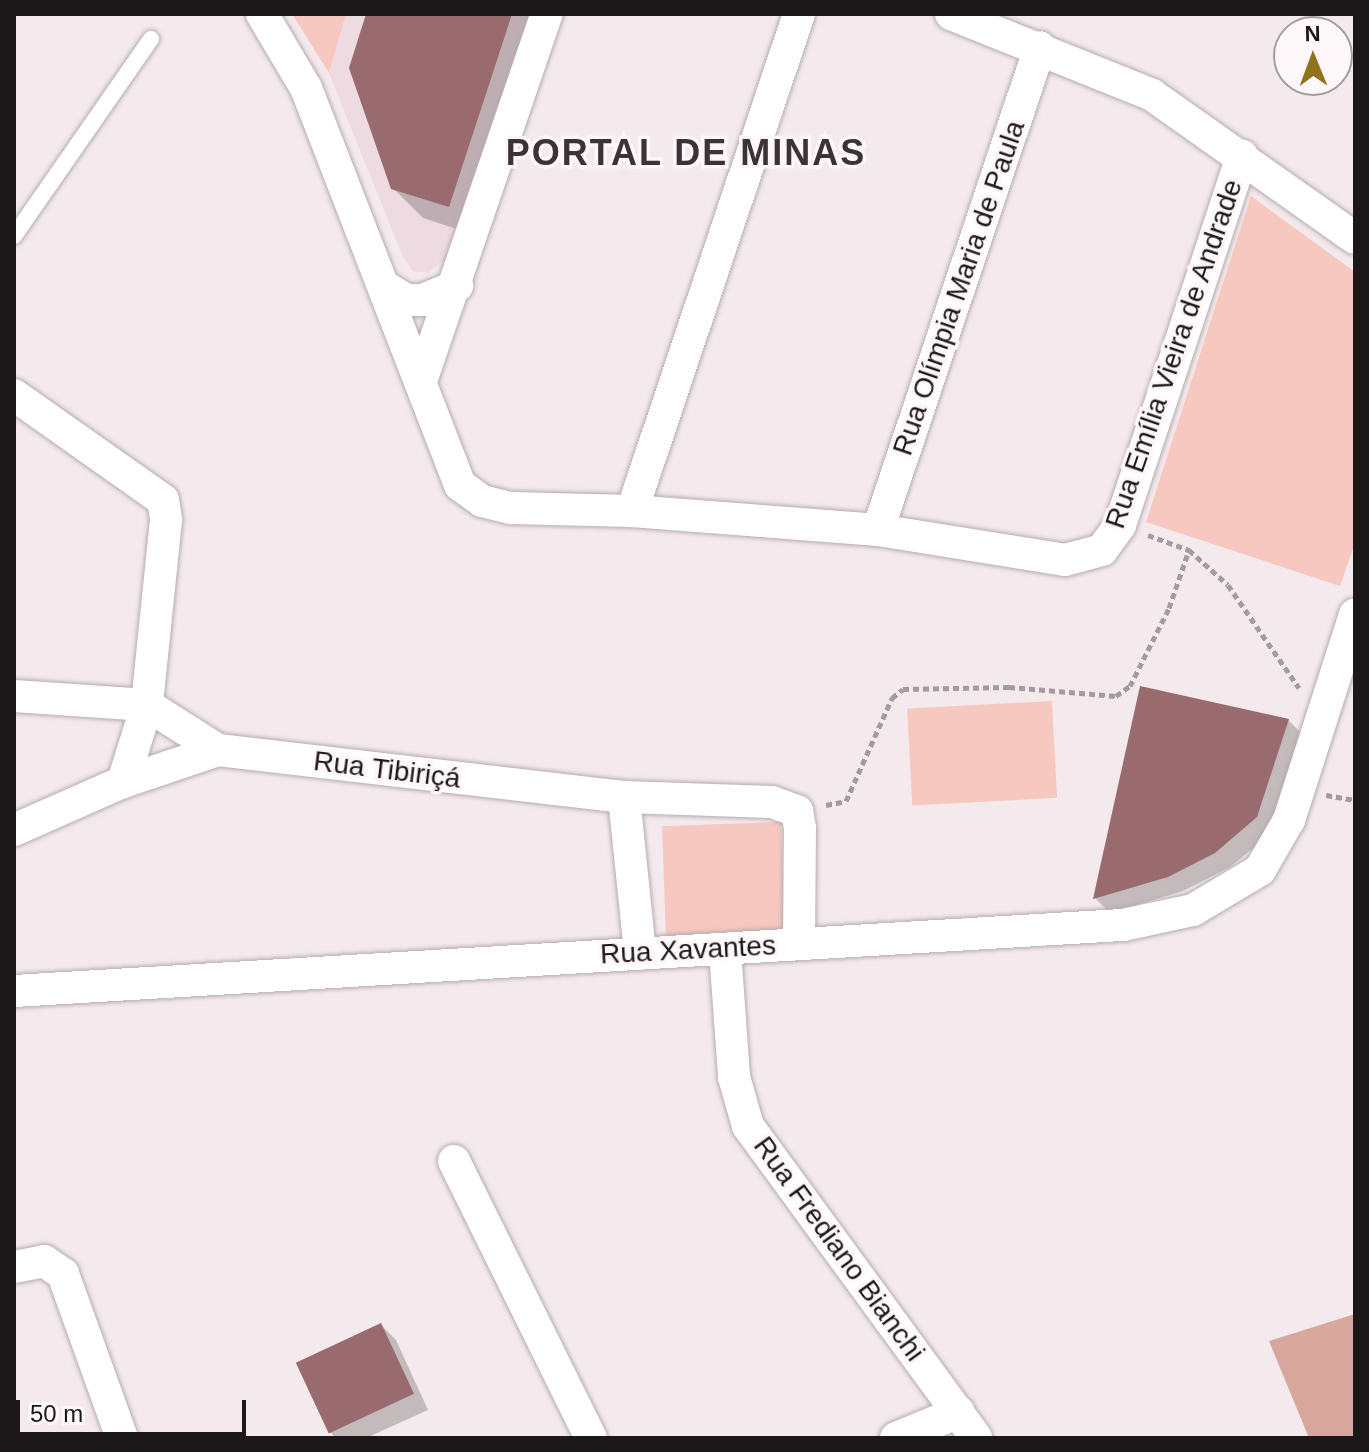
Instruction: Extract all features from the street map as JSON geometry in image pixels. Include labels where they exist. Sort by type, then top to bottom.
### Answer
[{"type":"street","points":[[262,14],[306,88],[460,485],[482,501],[511,508],[632,511],[878,530],[1065,560],[1111,537]]},
{"type":"street","points":[[421,381],[457,286],[547,14]]},
{"type":"street","points":[[632,511],[799,14]]},
{"type":"street","points":[[951,14],[1040,47],[1152,95],[1355,238]]},
{"type":"street","name":"Rua Olímpia Maria de Paula","points":[[878,530],[1040,47]]},
{"type":"street","name":"Rua Emília Vieira de Andrade","points":[[1111,537],[1242,156]]},
{"type":"street","points":[[385,287],[407,300],[422,300],[457,286]]},
{"type":"street","points":[[14,395],[163,500],[166,520],[147,705],[123,782]]},
{"type":"street","name":"Rua Xavantes","points":[[14,991],[1123,925],[1193,910],[1260,870],[1302,791],[1355,614]]},
{"type":"street","name":"Rua Tibiriçá","points":[[14,696],[147,705],[218,750],[624,797],[784,807]]},
{"type":"street","points":[[14,830],[123,782],[218,750]]},
{"type":"street","points":[[624,797],[640,953]]},
{"type":"street","points":[[784,807],[799,943]]},
{"type":"street","name":"Rua Frediano Bianchi","points":[[725,950],[734,1077],[748,1126],[968,1425]]},
{"type":"street","points":[[454,1161],[591,1438]]},
{"type":"street","points":[[17,1266],[44,1261],[63,1274],[122,1438]]},
{"type":"street","points":[[896,1438],[968,1425]]},
{"type":"lane","points":[[14,236],[151,39]]},
{"type":"path","points":[[1111,537],[1189,550],[1228,585],[1291,683],[1327,706]]},
{"type":"path","points":[[784,807],[846,801],[892,698],[903,689],[1009,687],[1116,696],[1130,686],[1169,608],[1189,550]]},
{"type":"shaded area","points":[[292,14],[346,14],[329,73]]},
{"type":"shaded area","points":[[346,14],[529,14],[445,259],[428,273],[413,271],[403,257],[329,73]]},
{"type":"shaded area","points":[[1251,196],[1355,272],[1355,543],[1340,586],[1146,522]]},
{"type":"shaded area","points":[[1052,701],[1057,798],[912,805],[907,709]]},
{"type":"shaded area","points":[[781,822],[785,934],[666,938],[662,826]]},
{"type":"shaded area","points":[[1355,1314],[1355,1438],[1309,1438],[1269,1341]]},
{"type":"building","points":[[366,14],[512,14],[449,207],[391,189],[349,68]]},
{"type":"building","points":[[1140,686],[1289,719],[1257,817],[1215,853],[1168,877],[1093,899]]},
{"type":"building","points":[[381,1323],[414,1394],[329,1433],[296,1363]]},
{"type":"district","name":"PORTAL DE MINAS","points":[[686,153]]}]
